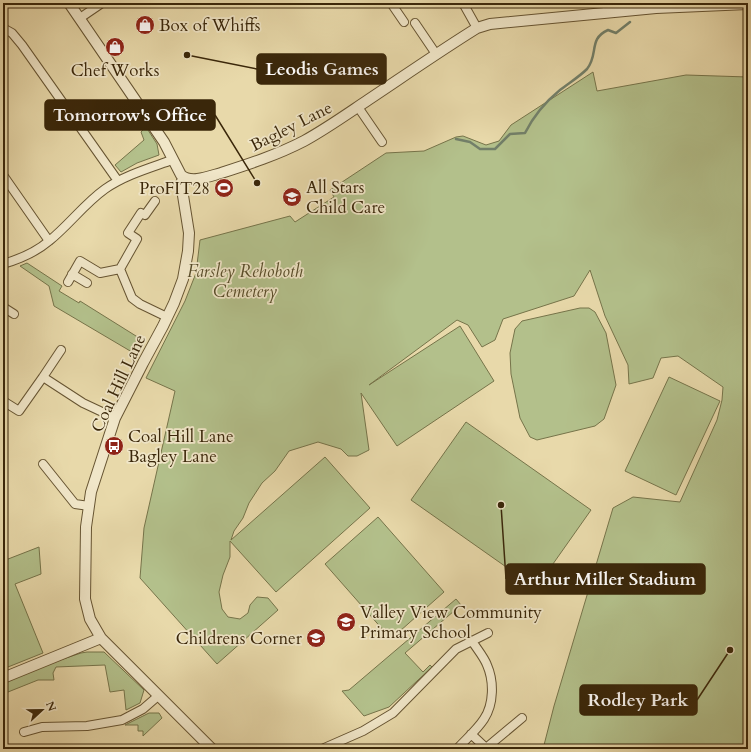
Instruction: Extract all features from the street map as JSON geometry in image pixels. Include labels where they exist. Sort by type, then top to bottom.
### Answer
[{"type":"street","points":[[69,3],[164,142],[172,160],[184,178]]},
{"type":"street","points":[[80,18],[102,3]]},
{"type":"street","points":[[391,3],[404,22]]},
{"type":"street","points":[[465,4],[477,28]]},
{"type":"street","name":"Bagley Lane","points":[[184,178],[191,179],[206,177],[249,164],[274,155],[310,138],[339,121],[436,54],[477,28],[490,24],[656,8],[748,4]]},
{"type":"street","points":[[415,23],[436,54]]},
{"type":"street","points":[[3,28],[12,33],[22,45],[118,181]]},
{"type":"street","points":[[358,107],[382,142]]},
{"type":"street","points":[[3,264],[18,260],[39,249],[91,201],[118,181],[172,160]]},
{"type":"street","points":[[3,175],[49,241]]},
{"type":"street","name":"Coal Hill Lane","points":[[184,178],[181,183],[189,233],[188,251],[183,279],[167,317],[115,418],[91,492],[86,527],[85,599],[90,619],[101,638],[212,749]]},
{"type":"street","points":[[68,282],[80,261],[100,273],[120,269],[137,239],[128,233],[141,213],[145,215],[155,201]]},
{"type":"street","points":[[120,269],[132,298],[167,317]]},
{"type":"street","points":[[72,274],[87,283]]},
{"type":"street","points":[[3,307],[14,314]]},
{"type":"street","points":[[3,401],[19,411],[60,350]]},
{"type":"street","points":[[43,377],[83,403],[115,418]]},
{"type":"street","points":[[43,464],[75,504],[89,506]]},
{"type":"street","points":[[322,749],[363,731],[393,713],[456,649],[488,633]]},
{"type":"street","points":[[3,678],[101,638]]},
{"type":"street","points":[[457,749],[484,720],[489,709],[492,681],[487,664],[472,641]]},
{"type":"street","points":[[24,732],[42,727],[87,726],[122,720],[143,709],[158,696]]},
{"type":"street","points":[[471,734],[486,748],[522,718]]},
{"type":"green space","name":"Farsley Rehoboth Cemetery","points":[[593,72],[597,91],[686,75],[748,77],[748,749],[543,749],[554,706],[613,508],[633,497],[680,502],[717,420],[722,400],[723,387],[678,356],[661,358],[653,378],[629,384],[628,365],[605,316],[590,270],[574,296],[503,319],[495,340],[482,347],[468,325],[457,320],[369,385],[460,326],[494,381],[397,446],[361,393],[369,450],[357,456],[348,456],[341,449],[318,442],[289,451],[275,471],[262,483],[249,503],[243,518],[234,531],[231,540],[325,457],[370,508],[276,592],[230,541],[230,557],[223,575],[219,592],[222,609],[228,617],[240,619],[248,613],[250,605],[257,597],[268,598],[278,610],[217,664],[140,578],[144,528],[175,391],[146,378],[185,301],[196,273],[200,240],[290,216],[295,222],[334,197],[330,190],[386,153],[424,151],[456,137],[463,136],[486,145],[499,141],[511,125]]},
{"type":"green space","points":[[146,127],[157,144],[159,155],[137,163],[121,172],[115,165],[144,140],[141,132]]},
{"type":"green space","points":[[27,263],[62,286],[59,291],[79,303],[80,301],[144,341],[137,355],[54,306],[49,286],[20,266]]},
{"type":"green space","points":[[580,308],[589,308],[595,312],[606,333],[616,385],[604,419],[595,426],[537,440],[530,437],[520,418],[511,374],[510,353],[515,329],[522,321]]},
{"type":"green space","points":[[669,377],[720,401],[676,495],[625,471]]},
{"type":"green space","points":[[466,422],[591,510],[536,588],[411,500]]},
{"type":"green space","points":[[378,517],[444,592],[391,639],[325,564]]},
{"type":"green space","points":[[39,547],[41,574],[15,584],[43,653],[3,669],[3,561]]},
{"type":"green space","points":[[456,599],[461,605],[405,653],[423,672],[430,665],[432,667],[389,707],[364,716],[342,691],[349,690]]},
{"type":"green space","points":[[87,652],[104,652],[144,690],[140,703],[126,710],[124,690],[110,692],[105,665],[56,667],[53,673],[54,680],[38,680],[3,694],[3,682],[51,663]]},
{"type":"green space","points":[[149,713],[159,713],[162,718],[143,736],[143,731],[138,731],[138,725],[125,725]]},
{"type":"waterway","points":[[456,139],[470,142],[480,149],[495,149],[510,134],[525,133],[544,105],[560,90],[587,69],[593,58],[598,38],[608,30],[616,33],[630,22]]},
{"type":"place","name":"Box of Whiffs","points":[[145,25]]},
{"type":"place","name":"Chef Works","points":[[115,47]]},
{"type":"place","name":"Leodis Games","points":[[187,55]]},
{"type":"place","name":"Tomorrow's Office","points":[[257,183]]},
{"type":"place","name":"ProFIT28","points":[[224,188]]},
{"type":"place","name":"All Stars Child Care","points":[[292,197]]},
{"type":"place","name":"Coal Hill Lane Bagley Lane","points":[[114,446]]},
{"type":"place","name":"Arthur Miller Stadium","points":[[501,505]]},
{"type":"place","name":"Valley View Community Primary School","points":[[346,622]]},
{"type":"place","name":"Childrens Corner","points":[[316,638]]},
{"type":"place","name":"Rodley Park","points":[[730,650]]}]
